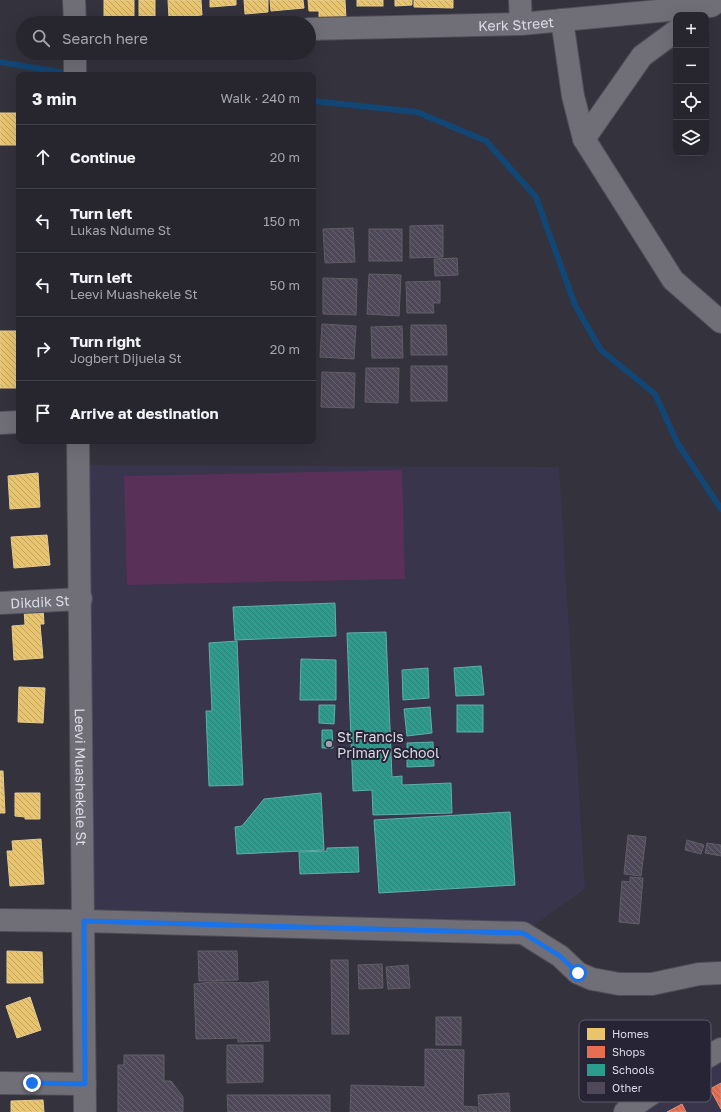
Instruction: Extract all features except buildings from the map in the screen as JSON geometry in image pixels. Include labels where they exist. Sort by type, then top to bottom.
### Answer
[{"type":"street","points":[[74,0],[75,16]]},
{"type":"street","points":[[520,0],[521,24]]},
{"type":"street","name":"Kerk Street","points":[[316,28],[521,24],[710,7]]},
{"type":"street","points":[[562,20],[573,96],[584,140],[673,280],[721,322]]},
{"type":"street","points":[[584,140],[642,56],[673,33]]},
{"type":"street","points":[[75,60],[75,72]]},
{"type":"street","points":[[0,423],[16,422]]},
{"type":"street","name":"Leevi Muashekele St","points":[[78,444],[81,599],[85,1112]]},
{"type":"street","name":"Dikdik St","points":[[0,603],[81,599]]},
{"type":"street","points":[[0,920],[523,933],[560,956],[578,973],[592,979],[619,984],[652,984],[699,974],[721,973]]},
{"type":"street","points":[[711,1055],[721,1049]]},
{"type":"street","points":[[0,1083],[85,1084]]},
{"type":"street","points":[[626,1112],[640,1102]]},
{"type":"shaded area","name":"St Francis Primary School","points":[[79,465],[559,467],[585,889],[523,933],[84,921]]},
{"type":"shaded area","points":[[402,470],[405,579],[127,585],[124,476]]},
{"type":"shaded area","points":[[721,1049],[721,1112],[625,1112],[640,1102],[711,1102],[711,1056]]},
{"type":"waterway","points":[[0,62],[59,72]]},
{"type":"waterway","points":[[316,101],[417,112],[486,141],[536,197],[575,305],[601,350],[655,394],[678,444],[721,509]]},
{"type":"place","name":"St Francis Primary School","points":[[329,744]]},
{"type":"route","points":[[32,1083],[85,1084],[84,921],[523,933],[560,956],[578,973]]}]
